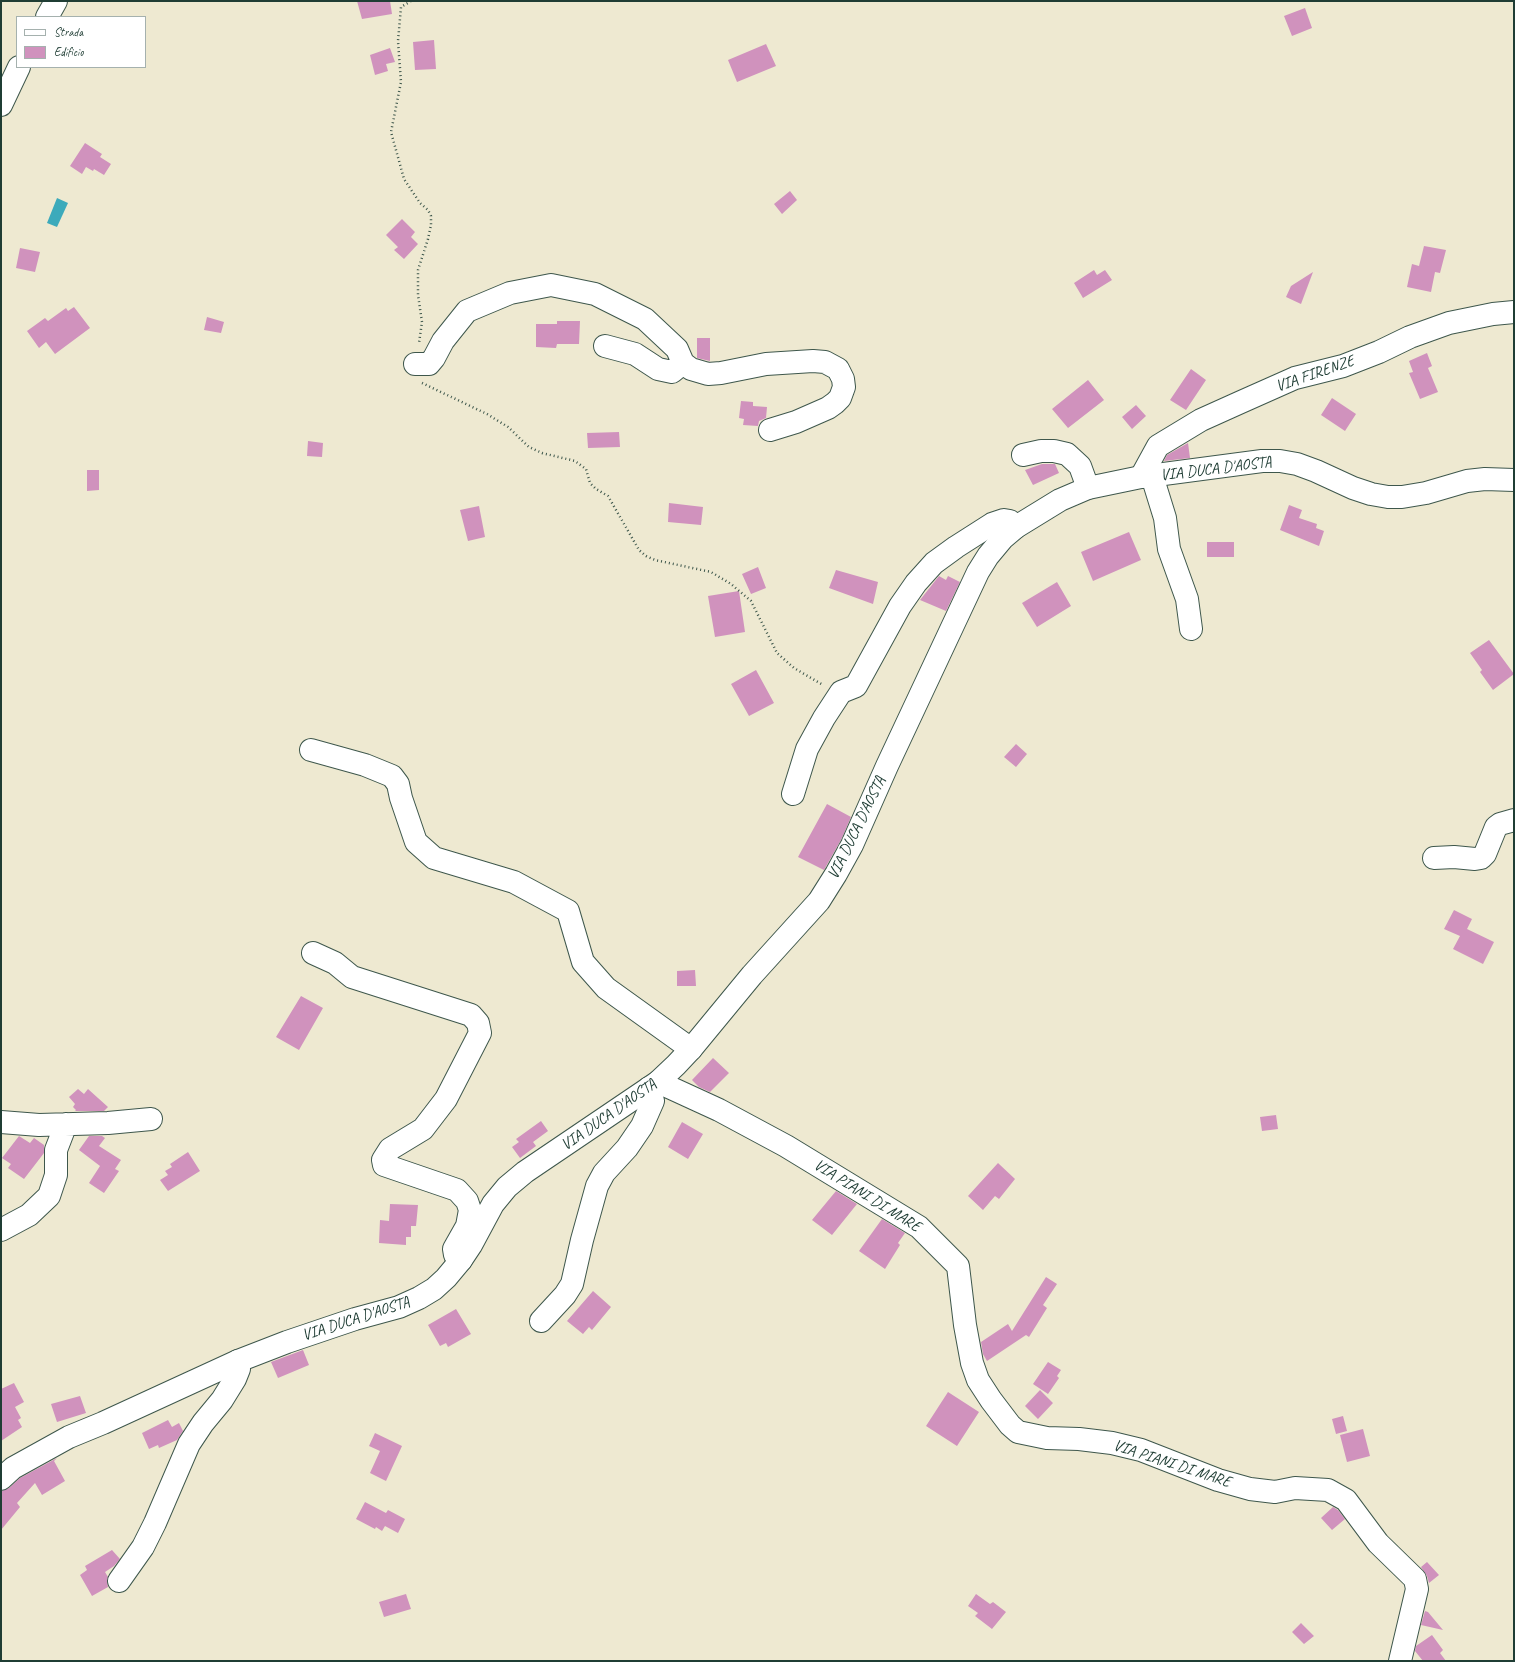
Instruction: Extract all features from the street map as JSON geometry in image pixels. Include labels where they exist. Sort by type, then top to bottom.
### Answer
[{"type":"main road","points":[[48,16],[56,1]]},
{"type":"main road","points":[[1,105],[19,68]]},
{"type":"main road","points":[[415,364],[429,364],[443,341],[467,311],[510,293],[550,286],[596,294],[645,319],[677,349],[682,363],[691,369],[708,374],[721,373],[766,364],[813,361],[825,362],[838,368],[843,379],[844,387],[840,398],[828,408],[796,422],[770,430]]},
{"type":"main road","name":"VIA FIRENZE","points":[[1146,477],[1158,446],[1201,420],[1296,378],[1343,366],[1379,352],[1416,334],[1457,322],[1494,314],[1514,312]]},
{"type":"main road","points":[[606,346],[635,354],[658,369],[672,372],[682,363]]},
{"type":"main road","points":[[1023,455],[1047,451],[1067,454],[1080,466],[1088,488]]},
{"type":"main road","name":"VIA DUCA D'AOSTA","points":[[1,1479],[13,1468],[69,1437],[238,1361],[287,1342],[355,1319],[399,1307],[434,1289],[446,1278],[461,1260],[494,1204],[507,1187],[525,1172],[653,1085],[691,1049],[752,975],[818,901],[836,874],[852,845],[887,766],[978,572],[988,556],[1003,538],[1016,527],[1060,500],[1088,488],[1146,477],[1262,461],[1280,461],[1297,464],[1353,488],[1371,494],[1388,497],[1402,497],[1426,493],[1466,481],[1485,478],[1514,480]]},
{"type":"main road","points":[[1146,477],[1165,518],[1169,549],[1187,599],[1191,629]]},
{"type":"main road","points":[[794,794],[807,749],[841,692],[856,686],[900,606],[916,583],[934,563],[956,546],[992,524],[1004,520],[1010,521],[1016,527]]},
{"type":"main road","points":[[311,750],[365,765],[392,776],[398,784],[401,798],[416,842],[434,858],[514,882],[568,911],[583,962],[606,988],[691,1049]]},
{"type":"main road","points":[[1434,858],[1482,858],[1496,827],[1500,824],[1514,820]]},
{"type":"main road","points":[[313,953],[335,962],[352,977],[471,1015],[478,1023],[480,1033],[446,1099],[423,1129],[390,1149],[383,1160],[384,1165],[457,1190],[467,1201],[470,1210],[467,1226],[454,1249],[455,1255],[461,1260]]},
{"type":"main road","points":[[541,1322],[565,1295],[572,1284],[597,1186],[604,1173],[628,1148],[639,1131],[653,1101],[653,1085]]},
{"type":"main road","name":"VIA PIANI DI MARE","points":[[653,1085],[719,1110],[786,1146],[919,1227],[958,1266],[965,1325],[972,1363],[978,1380],[990,1400],[1010,1425],[1018,1432],[1047,1438],[1112,1442],[1141,1450],[1218,1480],[1250,1489],[1275,1492],[1296,1488],[1328,1490],[1346,1500],[1378,1543],[1414,1579],[1417,1589],[1400,1661]]},
{"type":"main road","points":[[1,1122],[39,1125],[108,1124],[151,1119]]},
{"type":"main road","points":[[1,1230],[29,1215],[49,1196],[56,1175],[56,1150],[66,1124]]},
{"type":"main road","points":[[119,1580],[143,1547],[189,1444],[203,1423],[222,1400],[235,1379],[239,1368],[238,1361]]},
{"type":"path","points":[[411,1],[401,7],[398,41],[401,82],[391,132],[404,179],[420,203],[428,210],[431,216],[432,225],[418,270],[418,295],[422,322],[412,379],[487,414],[508,427],[529,447],[542,453],[575,461],[586,469],[590,483],[596,489],[608,496],[639,550],[646,556],[655,560],[710,572],[731,584],[751,601],[777,653],[794,668],[820,684],[841,692]]},
{"type":"water","points":[[57,198],[68,203],[57,227],[47,223]]},
{"type":"building","points":[[357,1],[390,1],[392,14],[362,19]]},
{"type":"building","points":[[1305,8],[1312,28],[1292,36],[1284,16]]},
{"type":"building","points":[[434,40],[436,69],[415,70],[413,42]]},
{"type":"building","points":[[766,44],[776,66],[737,82],[728,60]]},
{"type":"building","points":[[390,48],[395,62],[386,64],[388,71],[375,75],[370,55]]},
{"type":"building","points":[[85,143],[102,154],[100,157],[111,164],[104,175],[94,169],[93,171],[86,167],[82,174],[70,166]]},
{"type":"building","points":[[790,191],[797,200],[782,214],[774,204]]},
{"type":"building","points":[[402,219],[415,232],[411,237],[418,244],[404,259],[394,250],[398,247],[386,235]]},
{"type":"building","points":[[1424,246],[1446,250],[1440,273],[1435,272],[1431,292],[1407,287],[1412,264],[1419,266]]},
{"type":"building","points":[[20,248],[40,252],[35,272],[16,268]]},
{"type":"building","points":[[1094,270],[1097,275],[1105,270],[1112,280],[1083,298],[1074,283]]},
{"type":"building","points":[[1313,272],[1301,304],[1286,297],[1291,286]]},
{"type":"building","points":[[74,307],[90,328],[55,354],[46,342],[39,348],[27,331],[45,318],[48,321],[66,308],[68,311]]},
{"type":"building","points":[[207,317],[224,322],[221,333],[204,330]]},
{"type":"building","points":[[557,321],[580,321],[579,344],[557,344],[556,348],[536,347],[536,324],[557,324]]},
{"type":"building","points":[[697,338],[710,338],[710,361],[697,358]]},
{"type":"building","points":[[1427,353],[1432,366],[1428,368],[1438,392],[1420,399],[1409,373],[1413,372],[1409,361]]},
{"type":"building","points":[[1191,369],[1206,380],[1186,410],[1170,400]]},
{"type":"building","points":[[1088,380],[1104,400],[1068,428],[1052,409]]},
{"type":"building","points":[[1332,398],[1356,414],[1345,431],[1321,415]]},
{"type":"building","points":[[741,401],[753,402],[753,406],[767,407],[766,418],[759,421],[758,426],[743,425],[744,419],[739,418]]},
{"type":"building","points":[[1136,405],[1146,416],[1132,429],[1122,417]]},
{"type":"building","points":[[619,432],[620,447],[588,448],[587,433]]},
{"type":"building","points":[[308,441],[323,443],[322,457],[307,456]]},
{"type":"building","points":[[1188,443],[1190,458],[1164,461],[1167,455]]},
{"type":"building","points":[[1042,464],[1055,464],[1059,473],[1033,485],[1025,470]]},
{"type":"building","points":[[87,470],[99,470],[99,490],[87,491]]},
{"type":"building","points":[[669,503],[703,507],[701,525],[668,522]]},
{"type":"building","points":[[1289,505],[1302,510],[1299,518],[1317,524],[1316,528],[1324,531],[1319,546],[1280,530]]},
{"type":"building","points":[[479,506],[485,537],[468,541],[460,510]]},
{"type":"building","points":[[1129,532],[1141,560],[1093,581],[1081,552]]},
{"type":"building","points":[[1207,542],[1234,542],[1234,557],[1207,557]]},
{"type":"building","points":[[758,567],[766,588],[751,594],[742,574]]},
{"type":"building","points":[[836,570],[878,582],[873,604],[829,588]]},
{"type":"building","points":[[939,576],[946,580],[948,576],[960,582],[946,611],[920,600]]},
{"type":"building","points":[[1057,582],[1071,606],[1037,627],[1022,603]]},
{"type":"building","points":[[739,591],[745,632],[715,637],[708,596]]},
{"type":"building","points":[[1489,640],[1514,674],[1493,690],[1480,672],[1482,670],[1470,653]]},
{"type":"building","points":[[756,670],[774,703],[749,716],[731,684]]},
{"type":"building","points":[[1016,744],[1027,754],[1016,767],[1004,757]]},
{"type":"building","points":[[827,804],[851,817],[842,838],[824,870],[798,857]]},
{"type":"building","points":[[1454,910],[1472,919],[1467,929],[1494,942],[1483,964],[1453,949],[1460,936],[1444,929]]},
{"type":"building","points":[[695,970],[696,986],[677,986],[677,971]]},
{"type":"building","points":[[301,996],[323,1008],[299,1050],[276,1037]]},
{"type":"building","points":[[713,1058],[729,1073],[710,1092],[699,1087],[692,1080]]},
{"type":"building","points":[[78,1089],[84,1094],[88,1089],[108,1107],[104,1111],[75,1111],[76,1110],[73,1107],[75,1104],[69,1097]]},
{"type":"building","points":[[1276,1115],[1278,1129],[1262,1131],[1260,1117]]},
{"type":"building","points":[[541,1121],[548,1131],[533,1142],[536,1146],[520,1158],[512,1147],[519,1142],[516,1139]]},
{"type":"building","points":[[682,1122],[703,1134],[688,1159],[668,1147]]},
{"type":"building","points":[[19,1136],[30,1143],[34,1138],[44,1145],[44,1153],[24,1179],[8,1168],[11,1164],[2,1158]]},
{"type":"building","points":[[89,1136],[102,1136],[105,1138],[99,1146],[121,1160],[115,1169],[119,1171],[104,1193],[89,1183],[100,1166],[79,1150]]},
{"type":"building","points":[[188,1152],[200,1171],[168,1191],[160,1180],[168,1175],[165,1171],[172,1167],[170,1164]]},
{"type":"building","points":[[998,1163],[1015,1179],[999,1199],[995,1196],[983,1210],[968,1196]]},
{"type":"building","points":[[836,1191],[857,1204],[832,1235],[812,1220]]},
{"type":"building","points":[[390,1204],[418,1205],[416,1226],[411,1226],[411,1237],[406,1237],[406,1245],[379,1243],[380,1220],[389,1221]]},
{"type":"building","points":[[882,1219],[905,1233],[898,1243],[900,1245],[885,1269],[859,1251]]},
{"type":"building","points":[[1046,1277],[1057,1284],[1043,1305],[1047,1308],[1029,1337],[1026,1335],[987,1361],[983,1354],[981,1342],[1008,1324],[1012,1331]]},
{"type":"building","points":[[593,1291],[611,1307],[592,1330],[589,1327],[583,1334],[567,1321]]},
{"type":"building","points":[[456,1309],[471,1334],[448,1347],[446,1343],[440,1346],[428,1325]]},
{"type":"building","points":[[303,1350],[309,1365],[278,1378],[271,1362]]},
{"type":"building","points":[[1048,1362],[1061,1370],[1057,1376],[1059,1378],[1048,1394],[1033,1384]]},
{"type":"building","points":[[14,1383],[24,1402],[15,1407],[21,1418],[18,1420],[22,1427],[1,1441],[1,1389]]},
{"type":"building","points":[[1040,1390],[1053,1403],[1038,1419],[1025,1406]]},
{"type":"building","points":[[948,1392],[979,1412],[957,1446],[926,1426]]},
{"type":"building","points":[[80,1396],[86,1413],[57,1422],[51,1404]]},
{"type":"building","points":[[1343,1416],[1347,1431],[1336,1434],[1332,1419]]},
{"type":"building","points":[[168,1420],[172,1427],[179,1423],[183,1431],[177,1440],[159,1448],[158,1445],[149,1449],[142,1433]]},
{"type":"building","points":[[1363,1429],[1370,1456],[1347,1462],[1340,1435]]},
{"type":"building","points":[[375,1433],[402,1446],[386,1481],[370,1473],[380,1451],[369,1446]]},
{"type":"building","points":[[57,1458],[54,1461],[65,1481],[42,1495],[35,1483],[17,1503],[20,1507],[1,1530],[1,1491],[9,1488],[20,1478]]},
{"type":"building","points":[[365,1502],[386,1513],[388,1510],[405,1519],[398,1533],[385,1526],[382,1531],[376,1527],[375,1529],[356,1519]]},
{"type":"building","points":[[1333,1507],[1338,1510],[1345,1519],[1332,1530],[1321,1518]]},
{"type":"building","points":[[112,1550],[120,1559],[114,1566],[105,1572],[108,1577],[108,1587],[92,1596],[80,1575],[87,1570],[85,1566]]},
{"type":"building","points":[[1427,1562],[1439,1575],[1429,1583],[1427,1576],[1421,1567]]},
{"type":"building","points":[[406,1594],[411,1609],[384,1617],[379,1602]]},
{"type":"building","points":[[976,1594],[990,1604],[993,1602],[1006,1612],[992,1629],[975,1616],[978,1613],[968,1606]]},
{"type":"building","points":[[1425,1611],[1428,1612],[1443,1630],[1421,1625]]},
{"type":"building","points":[[1301,1623],[1314,1636],[1304,1644],[1292,1632]]},
{"type":"building","points":[[1432,1635],[1443,1650],[1440,1653],[1446,1661],[1423,1661],[1415,1651],[1416,1646]]}]
